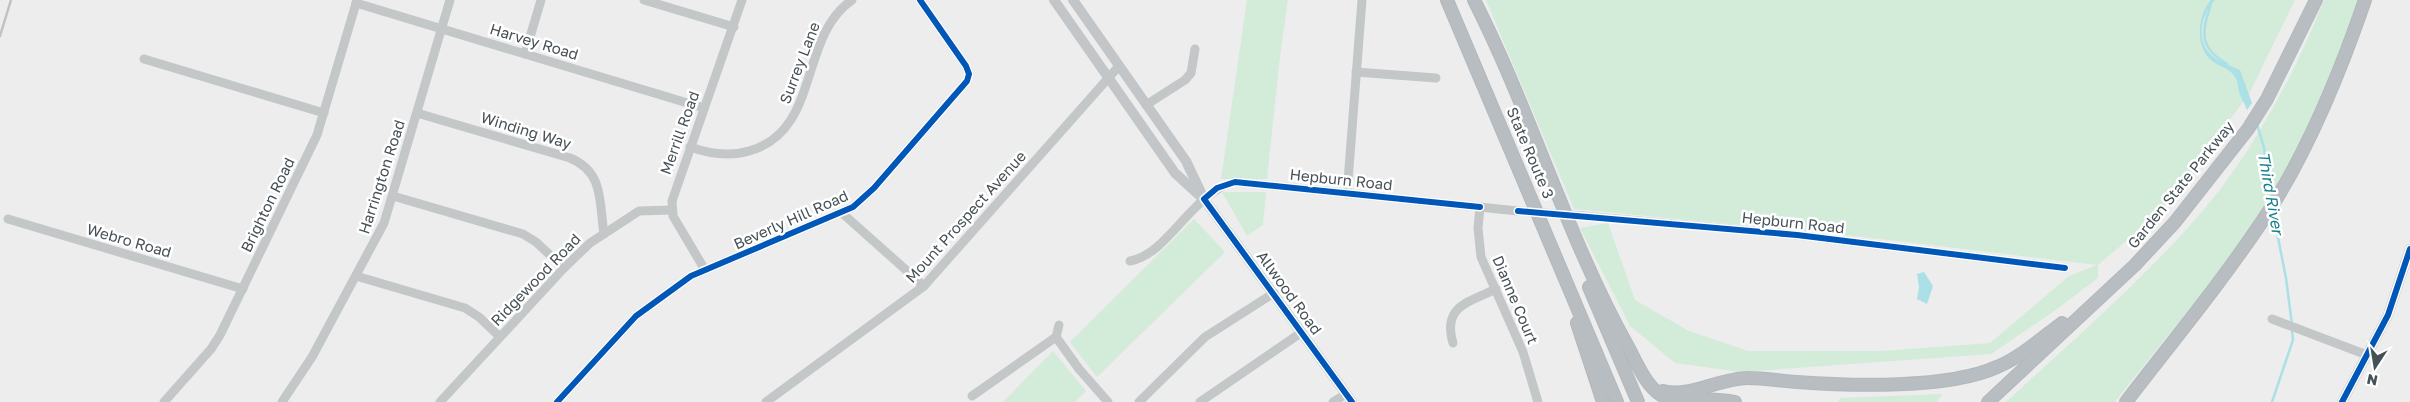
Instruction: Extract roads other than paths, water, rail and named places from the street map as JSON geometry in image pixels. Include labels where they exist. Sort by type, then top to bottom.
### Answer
[{"type":"highway","name":"State Route 3","points":[[1447,0],[1617,402]]},
{"type":"highway","name":"State Route 3","points":[[1469,0],[1638,402]]},
{"type":"highway","points":[[1474,0],[1501,56],[1608,309],[1649,382],[1659,393],[1670,399],[1682,401],[1712,399],[1735,402]]},
{"type":"highway","name":"Garden State Parkway","points":[[1988,402],[2135,266],[2175,222],[2248,129],[2268,99],[2316,0]]},
{"type":"highway","points":[[2126,402],[2186,325],[2263,220],[2281,191],[2312,129],[2344,57],[2365,0]]},
{"type":"highway","points":[[1563,272],[1582,341],[1603,402]]},
{"type":"highway","points":[[1649,382],[1661,390],[1671,392],[1730,379],[1876,383],[1961,378],[1989,371],[2008,362],[2065,321],[2089,308]]},
{"type":"main road","name":"Allwood Road","points":[[1054,0],[1175,173],[1204,199]]},
{"type":"main road","name":"Allwood Road","points":[[1073,0],[1186,161],[1204,199],[1349,398]]},
{"type":"main road","points":[[2342,402],[2388,315],[2410,249]]},
{"type":"street","name":"Harrington Road","points":[[282,402],[312,357],[380,231],[393,196],[450,0]]},
{"type":"street","points":[[526,54],[541,0]]},
{"type":"street","points":[[644,0],[734,26]]},
{"type":"street","name":"Merrill Road","points":[[672,210],[673,194],[742,0]]},
{"type":"street","name":"Surrey Lane","points":[[690,147],[706,153],[737,155],[756,149],[784,132],[801,101],[828,26],[839,11],[852,0]]},
{"type":"street","name":"Beverly Hill Road","points":[[557,402],[636,316],[691,276],[842,213],[859,203],[874,188],[967,81],[969,74],[966,66],[920,0]]},
{"type":"street","points":[[1347,194],[1362,0]]},
{"type":"street","name":"Harvey Road","points":[[356,2],[704,108]]},
{"type":"street","name":"Brighton Road","points":[[164,402],[211,349],[243,289],[318,134],[356,2]]},
{"type":"street","points":[[1146,105],[1185,80],[1191,73],[1195,49]]},
{"type":"street","points":[[144,59],[324,113]]},
{"type":"street","name":"Mount Prospect Avenue","points":[[766,402],[924,286],[939,272],[1119,66]]},
{"type":"street","points":[[1356,72],[1436,78]]},
{"type":"street","name":"Winding Way","points":[[417,113],[570,158],[584,165],[595,179],[604,234]]},
{"type":"street","name":"Hepburn Road","points":[[1130,261],[1141,259],[1148,255],[1204,199],[1217,188],[1234,182],[1518,211],[1849,241],[2065,268]]},
{"type":"street","points":[[393,196],[523,234],[536,242],[564,268]]},
{"type":"street","name":"Dianne Court","points":[[1480,207],[1479,247],[1523,352],[1538,402]]},
{"type":"street","points":[[672,210],[680,228],[705,270]]},
{"type":"street","name":"Ridgewood Road","points":[[440,402],[585,247],[639,211],[672,210]]},
{"type":"street","points":[[842,213],[924,286]]},
{"type":"street","name":"Webro Road","points":[[8,219],[243,289]]},
{"type":"street","points":[[356,276],[465,308],[479,317],[500,337]]},
{"type":"street","points":[[1452,343],[1449,328],[1453,314],[1465,304],[1496,289]]},
{"type":"street","points":[[1139,402],[1204,337],[1274,293]]},
{"type":"street","points":[[2272,319],[2367,355]]},
{"type":"street","points":[[972,396],[1056,337],[1059,325]]},
{"type":"street","points":[[1200,402],[1302,332]]},
{"type":"street","points":[[1056,337],[1079,369],[1108,402]]},
{"type":"street","points":[[1333,402],[1349,398]]},
{"type":"water","points":[[2211,0],[2215,0],[2204,17],[2202,38],[2210,54],[2240,70],[2252,103],[2247,110],[2239,92],[2237,80],[2233,74],[2212,61],[2203,48],[2200,31],[2201,22],[2206,6]]},
{"type":"water","points":[[1924,272],[1933,286],[1927,304],[1917,299],[1919,287],[1917,274]]},
{"type":"waterway","name":"Third River","points":[[2212,0],[2206,20],[2204,36],[2210,51],[2227,64]]},
{"type":"waterway","name":"Third River","points":[[2257,124],[2264,148],[2271,197]]},
{"type":"waterway","name":"Third River","points":[[2273,212],[2286,278],[2292,325]]},
{"type":"waterway","name":"Third River","points":[[2272,402],[2293,340],[2292,330]]},
{"type":"railway","points":[[0,36],[11,0]]}]
